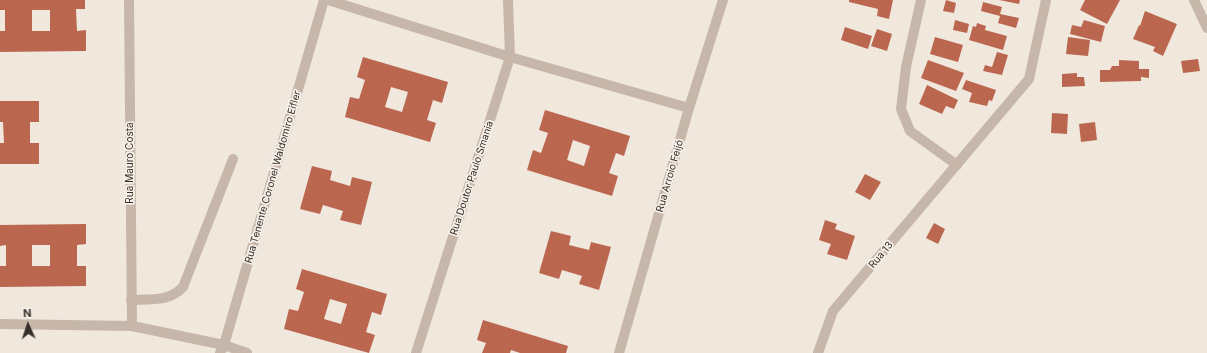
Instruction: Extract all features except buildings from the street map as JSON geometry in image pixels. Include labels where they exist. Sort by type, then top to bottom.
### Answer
[{"type":"street","name":"Rua Mauro Costa","points":[[129,0],[132,326]]},
{"type":"street","name":"Rua Tenente Coronel Waldomiro Eifler","points":[[222,349],[324,0]]},
{"type":"street","points":[[328,0],[510,57],[689,108]]},
{"type":"street","name":"Rua Doutor Paulo Smania","points":[[416,353],[510,57],[508,0]]},
{"type":"street","name":"Rua Arroio Feijó","points":[[620,353],[689,108],[723,0]]},
{"type":"street","points":[[921,0],[906,67],[901,109],[910,131],[957,165]]},
{"type":"street","name":"Rua 13","points":[[818,353],[833,311],[1029,80],[1046,0]]},
{"type":"street","points":[[1194,0],[1207,28]]},
{"type":"street","points":[[131,300],[168,298],[176,295],[183,287],[233,159]]},
{"type":"street","points":[[0,324],[132,326],[222,349],[247,353]]}]
